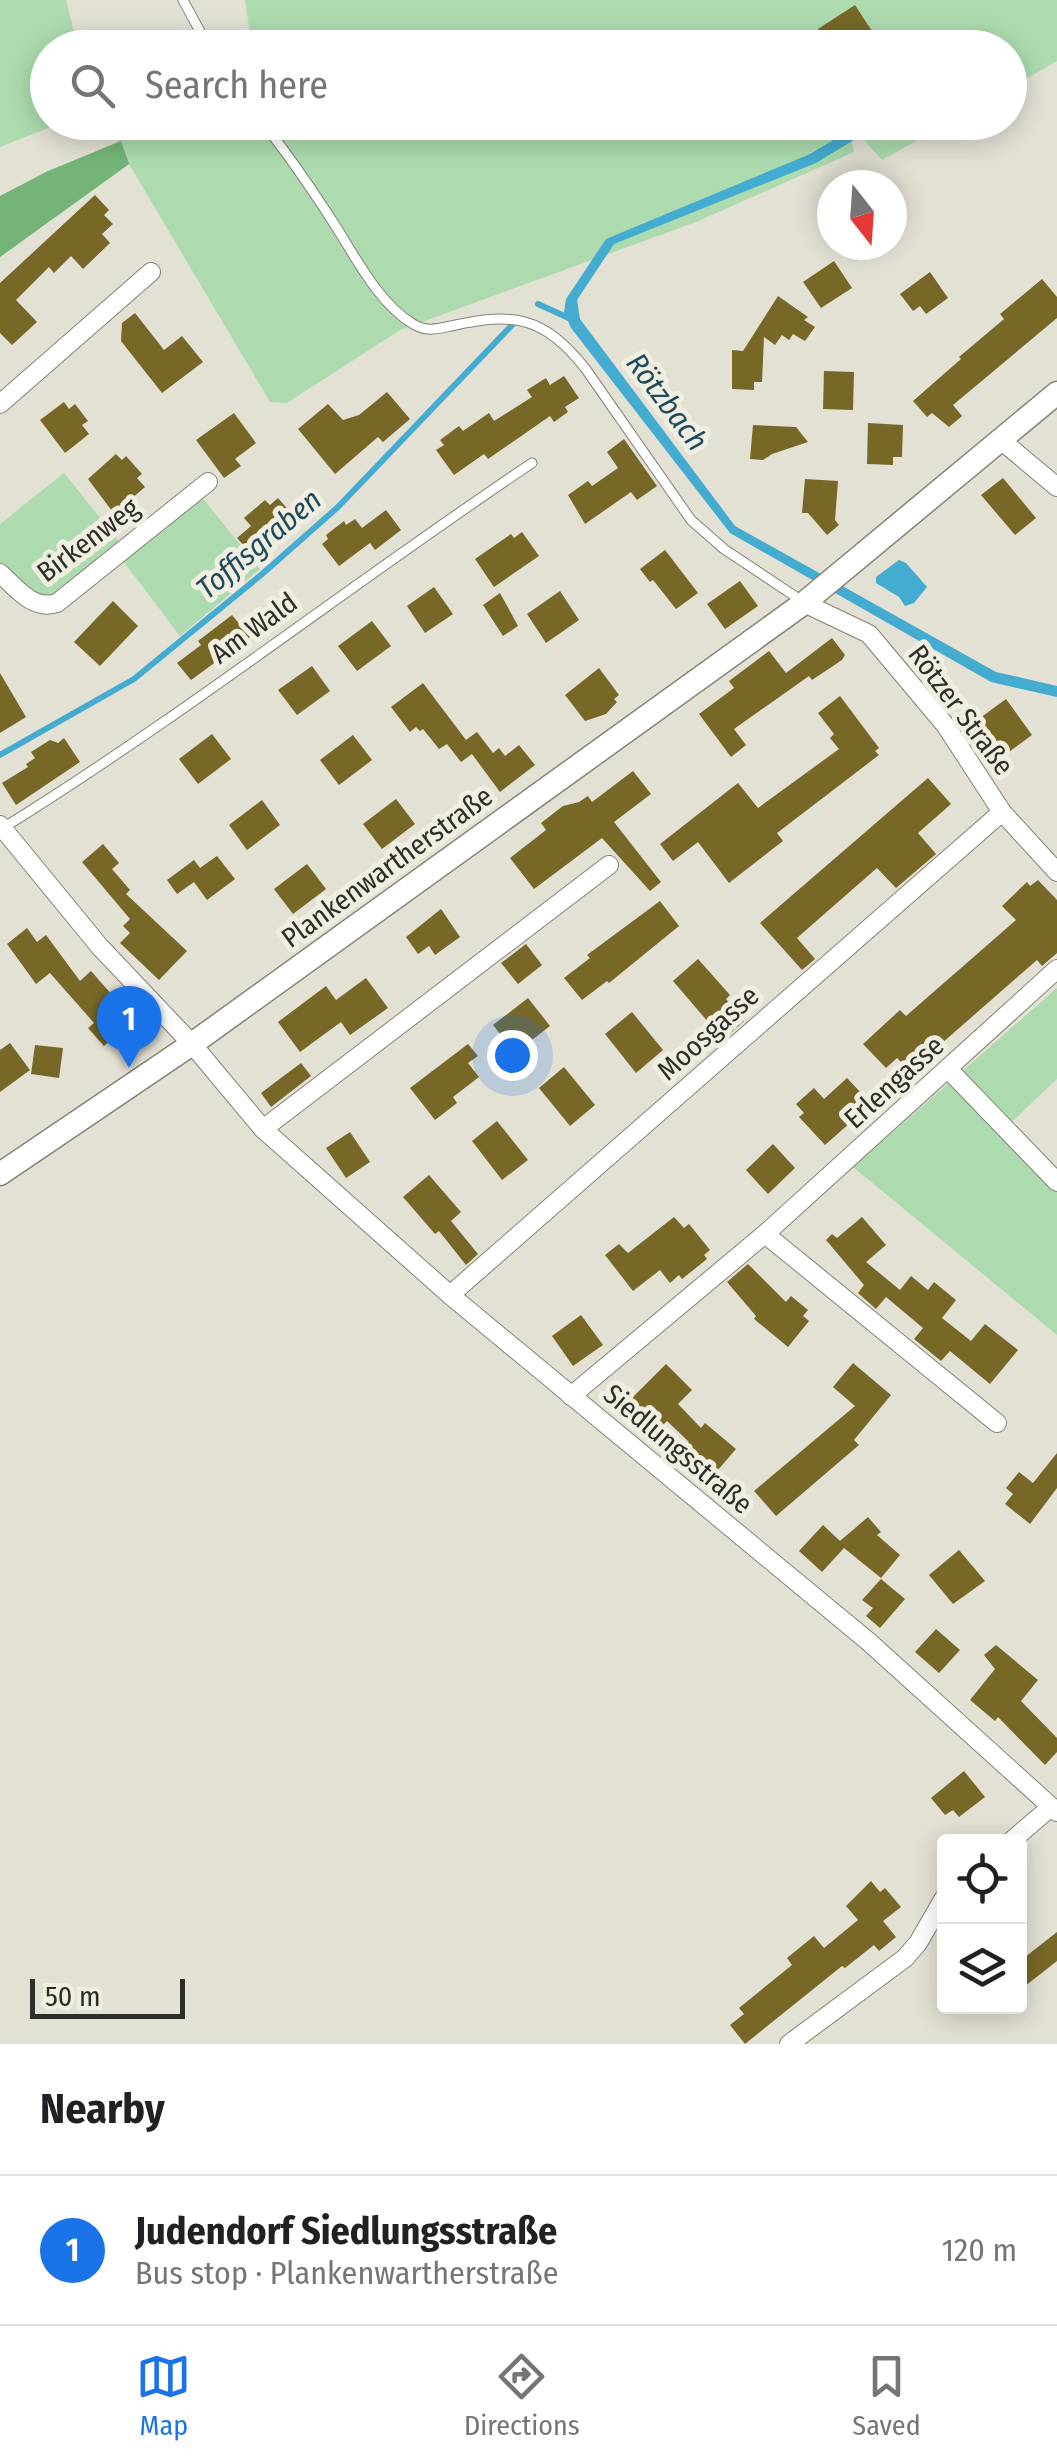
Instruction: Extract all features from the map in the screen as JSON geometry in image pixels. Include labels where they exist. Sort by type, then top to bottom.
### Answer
[{"type":"main road","name":"Plankenwartherstraße","points":[[0,1174],[192,1044],[812,597],[1057,393]]},
{"type":"street","points":[[0,404],[151,272]]},
{"type":"street","points":[[1002,441],[1057,487]]},
{"type":"street","name":"Birkenweg","points":[[0,573],[26,598],[46,606],[58,603],[208,482]]},
{"type":"street","name":"Rötzer Straße","points":[[812,597],[869,634],[946,726],[1002,812],[1057,872]]},
{"type":"street","name":"Moosgasse","points":[[450,1294],[1002,812]]},
{"type":"street","name":"Siedlungsstraße","points":[[1,828],[100,947],[192,1044],[264,1129],[570,1396],[869,1642],[1054,1809]]},
{"type":"street","points":[[264,1129],[609,865]]},
{"type":"street","name":"Erlengasse","points":[[570,1396],[765,1234],[1057,969]]},
{"type":"street","points":[[949,1070],[1057,1182]]},
{"type":"street","points":[[765,1234],[996,1423]]},
{"type":"street","points":[[1021,1834],[1054,1809]]},
{"type":"street","points":[[789,2044],[904,1958],[918,1943],[937,1910]]},
{"type":"lane","points":[[183,0],[199,30]]},
{"type":"lane","points":[[275,140],[364,269],[406,319],[422,328],[435,329],[498,317],[513,318],[551,332],[585,368],[691,520],[724,549],[812,597]]},
{"type":"lane","name":"Am Wald","points":[[1,828],[76,783],[407,546],[532,463]]},
{"type":"green space","points":[[0,0],[66,0],[74,30],[30,30],[30,135],[0,147]]},
{"type":"green space","points":[[245,0],[1057,0],[1057,61],[1027,78],[1027,30],[249,30]]},
{"type":"green space","points":[[121,140],[852,140],[854,152],[696,222],[400,330],[287,403],[270,402],[129,164],[0,257],[0,196]]},
{"type":"green space","points":[[864,140],[918,140],[882,160]]},
{"type":"green space","points":[[121,141],[129,164],[0,257],[0,196]]},
{"type":"green space","points":[[64,473],[121,544],[78,582],[40,597],[25,590],[0,566],[0,524]]},
{"type":"green space","points":[[200,495],[260,569],[180,636],[121,558]]},
{"type":"green space","points":[[1057,988],[1057,1079],[1000,1133],[1057,1192],[1057,1335],[853,1167]]},
{"type":"water","points":[[833,140],[854,140],[816,163],[614,244],[577,300],[580,319],[735,526],[996,672],[1057,686],[1057,697],[991,682],[730,533],[571,328],[564,312],[566,299],[606,239],[810,154]]},
{"type":"water","points":[[899,560],[927,587],[914,603],[905,606],[899,597],[876,583],[876,577]]},
{"type":"building","points":[[855,5],[871,30],[819,30]]},
{"type":"building","points":[[95,195],[109,210],[104,215],[113,224],[102,234],[110,243],[83,269],[71,256],[54,273],[49,267],[16,300],[37,322],[12,345],[0,333],[0,283]]},
{"type":"building","points":[[834,261],[852,288],[821,308],[803,282]]},
{"type":"building","points":[[930,272],[948,298],[926,314],[920,306],[913,311],[900,294]]},
{"type":"building","points":[[1042,279],[1057,297],[1057,318],[953,405],[962,416],[949,427],[932,413],[927,417],[913,401],[1004,319],[1000,314]]},
{"type":"building","points":[[778,296],[808,317],[804,320],[815,327],[805,341],[793,334],[789,340],[782,335],[775,345],[764,337],[762,382],[754,382],[754,390],[732,389],[732,350],[743,351]]},
{"type":"building","points":[[135,313],[164,350],[182,336],[203,362],[162,393],[121,341],[122,323]]},
{"type":"building","points":[[824,371],[854,372],[853,410],[823,409]]},
{"type":"building","points":[[564,376],[579,398],[565,407],[568,412],[554,422],[550,416],[488,459],[484,454],[454,475],[436,450],[444,445],[440,440],[459,426],[463,431],[489,413],[494,421],[532,397],[527,390],[546,378],[550,385]]},
{"type":"building","points":[[387,392],[410,419],[383,442],[378,437],[335,474],[298,429],[328,404],[343,420],[359,415]]},
{"type":"building","points":[[64,402],[69,409],[75,404],[88,421],[82,425],[89,434],[65,453],[40,420]]},
{"type":"building","points":[[234,413],[256,443],[235,459],[241,466],[224,478],[196,440]]},
{"type":"building","points":[[868,423],[903,425],[902,457],[893,457],[893,465],[867,464]]},
{"type":"building","points":[[753,425],[796,427],[808,442],[763,460],[750,459]]},
{"type":"building","points":[[624,439],[657,486],[637,500],[631,492],[585,524],[568,495],[588,481],[592,486],[618,468],[607,452]]},
{"type":"building","points":[[116,454],[122,460],[126,456],[142,474],[137,478],[145,487],[112,511],[88,479]]},
{"type":"building","points":[[1003,478],[1036,518],[1015,535],[981,495]]},
{"type":"building","points":[[805,479],[838,481],[835,520],[839,525],[827,535],[808,513],[802,513]]},
{"type":"building","points":[[278,498],[299,522],[253,556],[237,538],[251,526],[244,518],[265,500],[270,505]]},
{"type":"building","points":[[386,510],[401,530],[375,550],[370,543],[339,566],[322,544],[328,539],[326,535],[344,521],[346,525],[355,519],[362,528]]},
{"type":"building","points":[[522,532],[539,556],[494,587],[475,559],[511,534],[514,538]]},
{"type":"building","points":[[665,550],[698,593],[676,609],[640,569]]},
{"type":"building","points":[[740,581],[758,606],[725,629],[707,604]]},
{"type":"building","points":[[434,587],[453,614],[425,633],[407,606]]},
{"type":"building","points":[[560,591],[579,620],[546,643],[527,614]]},
{"type":"building","points":[[500,593],[518,626],[503,636],[483,605]]},
{"type":"building","points":[[113,601],[138,626],[100,666],[74,642]]},
{"type":"building","points":[[232,615],[250,637],[191,680],[177,663]]},
{"type":"building","points":[[372,621],[391,646],[357,671],[338,646]]},
{"type":"building","points":[[832,638],[845,655],[842,660],[812,680],[809,676],[734,729],[746,745],[731,757],[699,714],[734,688],[729,681],[769,651],[786,673]]},
{"type":"building","points":[[312,666],[330,691],[297,715],[278,690]]},
{"type":"building","points":[[599,668],[619,695],[606,714],[585,721],[565,695]]},
{"type":"building","points":[[0,673],[26,717],[0,733]]},
{"type":"building","points":[[423,683],[466,740],[477,732],[493,753],[499,748],[505,756],[519,745],[535,765],[500,792],[472,754],[461,762],[447,744],[439,749],[423,729],[416,727],[410,732],[391,707]]},
{"type":"building","points":[[840,696],[879,748],[875,751],[879,755],[777,833],[783,841],[729,883],[698,842],[673,861],[660,844],[738,783],[758,808],[839,749],[830,738],[834,734],[818,713]]},
{"type":"building","points":[[1006,699],[1032,735],[1002,757],[976,721]]},
{"type":"building","points":[[212,734],[231,759],[198,784],[179,759]]},
{"type":"building","points":[[353,735],[372,760],[339,785],[320,760]]},
{"type":"building","points":[[64,738],[80,762],[16,805],[2,783],[28,767],[26,764],[35,758],[31,752],[50,740],[58,743]]},
{"type":"building","points":[[633,771],[651,794],[614,822],[661,882],[650,891],[602,838],[534,889],[510,858],[546,830],[541,823],[563,806],[588,796],[592,802]]},
{"type":"building","points":[[928,778],[951,804],[918,833],[936,854],[896,888],[877,868],[797,938],[815,959],[802,970],[760,923]]},
{"type":"building","points":[[396,799],[415,824],[382,849],[363,824]]},
{"type":"building","points":[[262,800],[280,825],[247,850],[229,825]]},
{"type":"building","points":[[103,844],[119,863],[112,869],[130,890],[126,894],[187,951],[159,980],[120,943],[130,933],[123,926],[130,919],[82,862]]},
{"type":"building","points":[[217,856],[235,879],[207,900],[194,882],[177,894],[167,880],[194,860],[200,868]]},
{"type":"building","points":[[307,864],[326,889],[293,914],[274,889]]},
{"type":"building","points":[[1038,880],[1057,900],[1057,953],[1042,966],[1037,960],[910,1071],[897,1058],[886,1068],[863,1044],[900,1010],[906,1016],[1016,920],[1002,906],[1027,882],[1030,886]]},
{"type":"building","points":[[660,901],[679,926],[582,1000],[564,978],[590,958],[587,955]]},
{"type":"building","points":[[441,909],[460,937],[435,955],[429,946],[418,954],[406,937]]},
{"type":"building","points":[[27,928],[37,942],[46,935],[80,981],[91,971],[134,1020],[104,1046],[88,1028],[94,1023],[50,973],[36,984],[7,944]]},
{"type":"building","points":[[526,944],[542,965],[518,984],[501,963]]},
{"type":"building","points":[[698,959],[730,995],[726,999],[744,1021],[718,1044],[710,1034],[715,1030],[673,981]]},
{"type":"building","points":[[366,978],[388,1008],[350,1035],[341,1022],[300,1052],[278,1022],[326,986],[336,1000]]},
{"type":"building","points":[[528,998],[550,1026],[515,1053],[493,1025]]},
{"type":"building","points":[[632,1012],[663,1050],[636,1073],[605,1034]]},
{"type":"building","points":[[10,1043],[30,1070],[0,1092],[0,1050]]},
{"type":"building","points":[[468,1044],[478,1056],[468,1063],[479,1077],[453,1097],[457,1103],[435,1120],[410,1088]]},
{"type":"building","points":[[35,1045],[63,1048],[59,1078],[31,1074]]},
{"type":"building","points":[[301,1063],[311,1076],[271,1107],[261,1093]]},
{"type":"building","points":[[564,1067],[595,1105],[570,1126],[539,1088]]},
{"type":"building","points":[[847,1078],[864,1096],[861,1099],[868,1107],[825,1145],[799,1117],[804,1113],[796,1104],[814,1088],[824,1099]]},
{"type":"building","points":[[497,1121],[528,1160],[502,1180],[472,1141]]},
{"type":"building","points":[[350,1132],[370,1162],[346,1178],[326,1148]]},
{"type":"building","points":[[773,1144],[795,1168],[768,1194],[746,1170]]},
{"type":"building","points":[[429,1175],[461,1212],[451,1221],[478,1254],[466,1265],[439,1231],[435,1234],[403,1197]]},
{"type":"building","points":[[674,1217],[684,1228],[689,1224],[710,1250],[704,1255],[707,1259],[682,1279],[679,1275],[670,1283],[660,1270],[633,1291],[605,1255],[619,1244],[628,1253]]},
{"type":"building","points":[[862,1217],[886,1245],[866,1262],[900,1290],[911,1276],[928,1290],[934,1282],[956,1300],[942,1318],[971,1341],[985,1324],[1018,1350],[990,1384],[950,1351],[941,1361],[914,1339],[923,1328],[886,1297],[876,1309],[858,1293],[864,1285],[826,1240],[832,1234],[837,1238]]},
{"type":"building","points":[[748,1264],[786,1302],[791,1296],[808,1310],[803,1316],[809,1321],[788,1347],[754,1319],[756,1316],[727,1282]]},
{"type":"building","points":[[581,1315],[603,1345],[573,1366],[552,1336]]},
{"type":"building","points":[[853,1363],[891,1395],[854,1440],[859,1445],[776,1516],[754,1491],[855,1406],[833,1387]]},
{"type":"building","points":[[666,1364],[692,1390],[678,1404],[701,1428],[705,1423],[736,1449],[711,1478],[680,1452],[689,1442],[667,1421],[659,1429],[630,1400]]},
{"type":"building","points":[[1057,1453],[1057,1488],[1030,1524],[1005,1504],[1013,1494],[1006,1488],[1019,1472],[1033,1483]]},
{"type":"building","points":[[868,1517],[881,1532],[877,1535],[900,1555],[881,1578],[844,1548],[822,1572],[799,1551],[823,1525],[840,1541]]},
{"type":"building","points":[[959,1550],[985,1581],[953,1604],[929,1575]]},
{"type":"building","points":[[881,1579],[905,1599],[880,1628],[866,1616],[873,1608],[862,1600]]},
{"type":"building","points":[[936,1629],[960,1650],[939,1673],[915,1652]]},
{"type":"building","points":[[996,1645],[1038,1680],[1021,1701],[1057,1738],[1057,1752],[1045,1765],[998,1717],[995,1721],[970,1700],[995,1669],[984,1655]]},
{"type":"building","points":[[964,1771],[985,1797],[959,1817],[953,1810],[945,1815],[931,1798]]},
{"type":"building","points":[[871,1881],[880,1892],[885,1888],[901,1907],[883,1921],[896,1937],[879,1951],[874,1945],[845,1968],[842,1966],[745,2044],[730,2025],[744,2014],[739,2008],[792,1965],[787,1958],[814,1936],[824,1948],[858,1920],[846,1906]]},
{"type":"building","points":[[1057,1932],[1057,1961],[1027,1985],[1027,1956]]},
{"type":"waterway","name":"Toffisgraben","points":[[538,304],[573,320]]},
{"type":"waterway","name":"Toffisgraben","points":[[0,755],[134,679],[261,575],[338,507],[513,324]]},
{"type":"place","name":"Judendorf Siedlungsstraße","points":[[129,1068]]},
{"type":"water label","name":"Rötzbach","points":[[667,402]]}]
